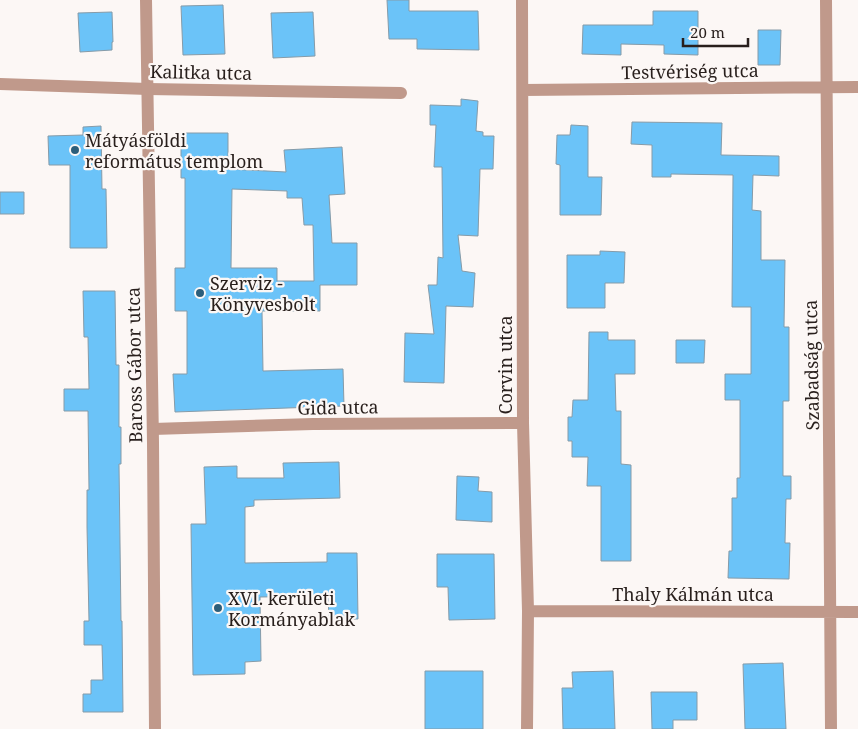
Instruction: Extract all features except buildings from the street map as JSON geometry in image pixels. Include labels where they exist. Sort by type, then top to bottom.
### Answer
[{"type":"street","name":"Baross Gábor utca","points":[[146,0],[153,429],[155,729]]},
{"type":"street","name":"Corvin utca","points":[[522,0],[523,423],[528,611],[527,729]]},
{"type":"street","name":"Szabadság utca","points":[[826,0],[831,729]]},
{"type":"street","name":"Kalitka utca","points":[[0,84],[148,89],[401,93]]},
{"type":"street","name":"Testvériség utca","points":[[523,90],[858,87]]},
{"type":"street","name":"Gida utca","points":[[153,429],[313,424],[523,423]]},
{"type":"street","name":"Thaly Kálmán utca","points":[[528,611],[858,612]]},
{"type":"place","name":"Mátyásföldi református templom","points":[[75,150]]},
{"type":"place","name":"Szerviz - Könyvesbolt","points":[[200,293]]},
{"type":"place","name":"XVI. kerületi Kormányablak","points":[[218,608]]}]
